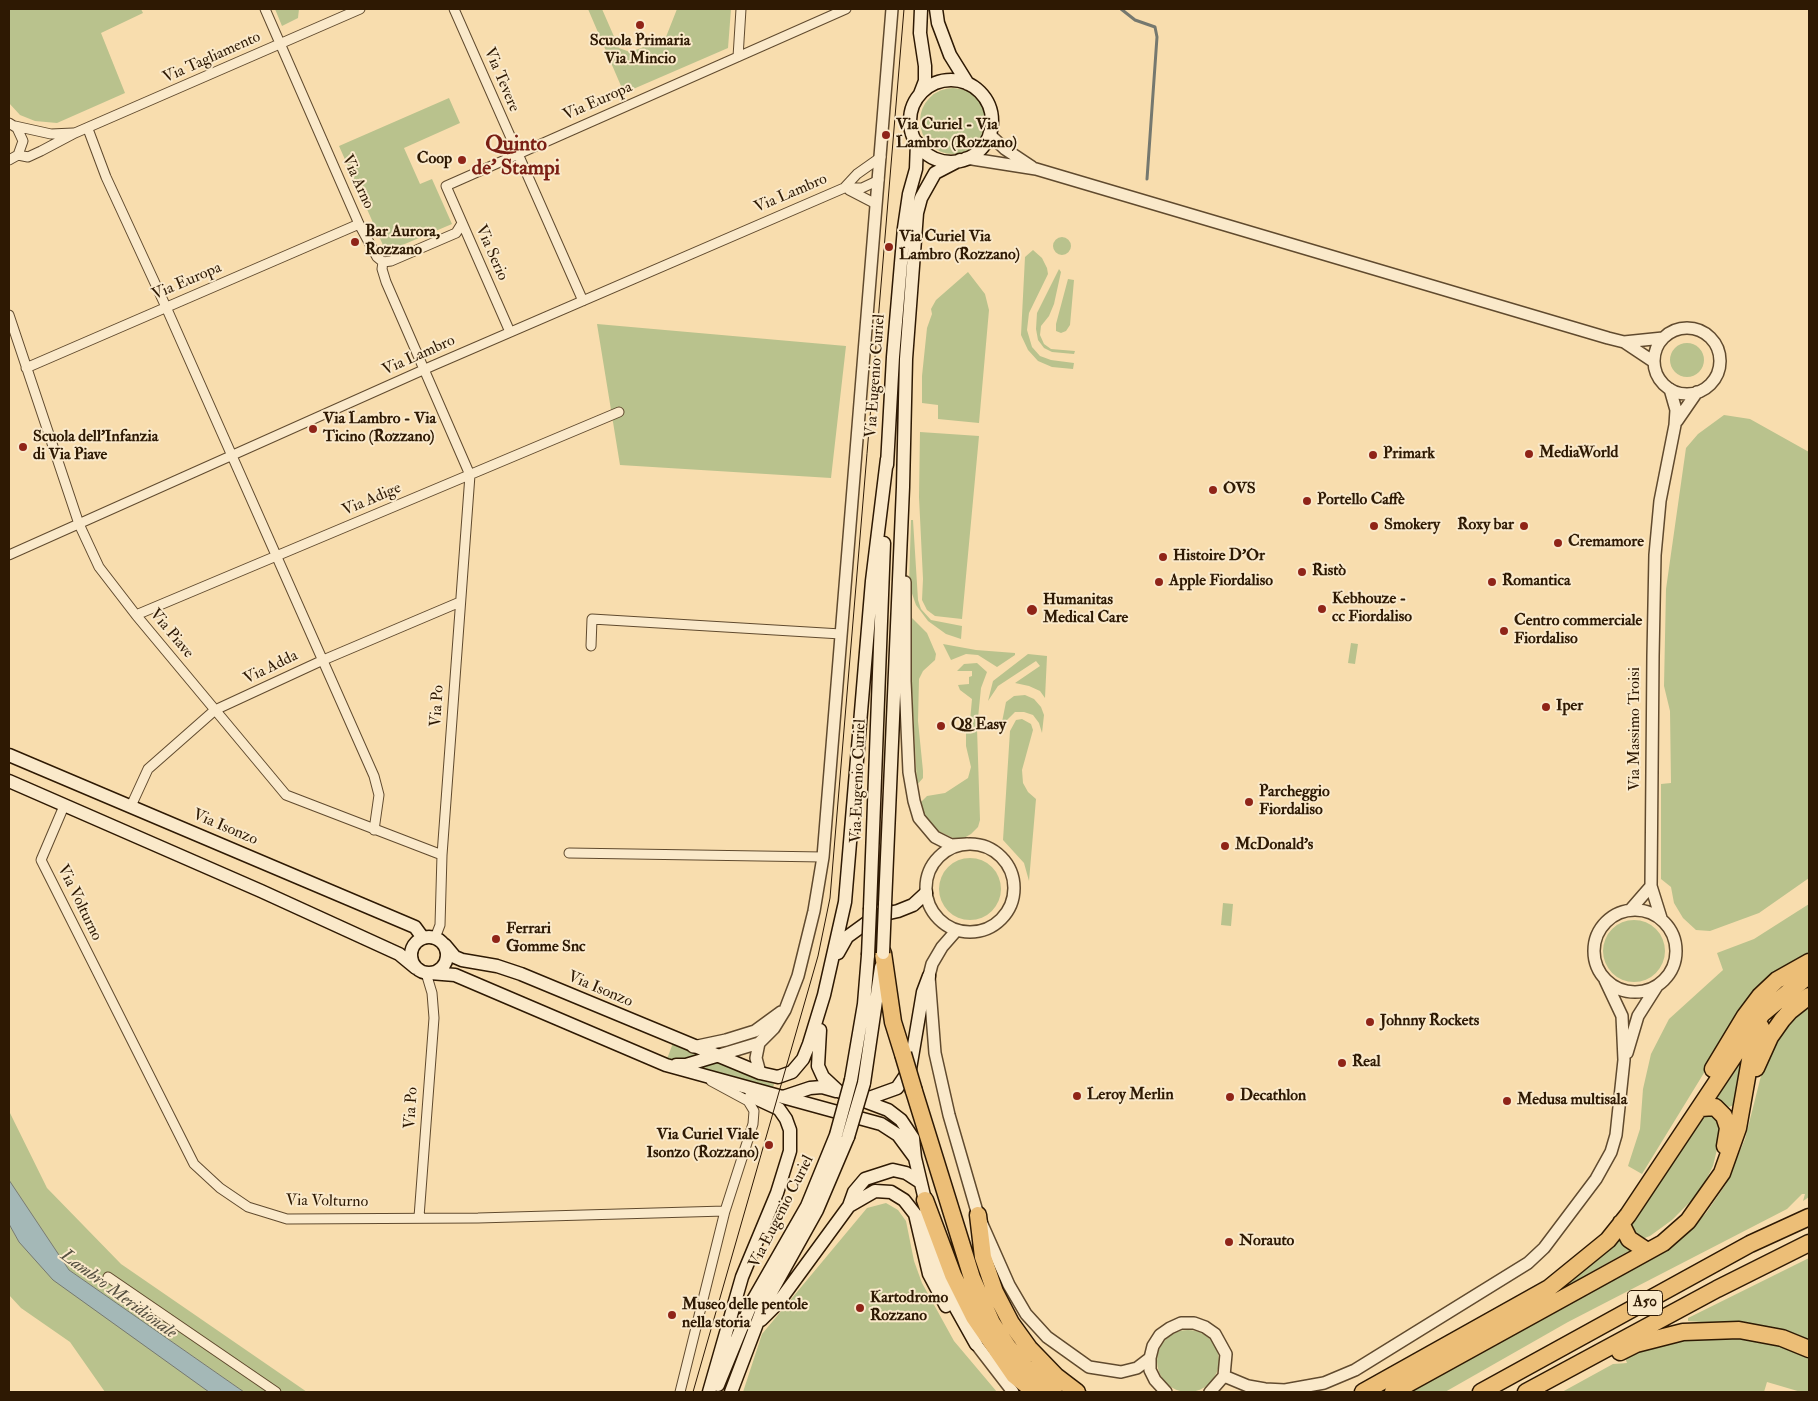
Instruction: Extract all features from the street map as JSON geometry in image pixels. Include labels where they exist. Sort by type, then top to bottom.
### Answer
[{"type":"highway","points":[[875,954],[893,1022],[972,1278],[992,1323],[1008,1347],[1025,1367],[1054,1392]]},
{"type":"highway","points":[[1651,1180],[1745,1016],[1777,980],[1809,962]]},
{"type":"highway","points":[[1363,1392],[1550,1288],[1585,1260],[1621,1223],[1701,1108],[1742,1042],[1762,1014],[1803,980],[1809,978]]},
{"type":"highway","points":[[1743,1106],[1756,1067],[1770,1037],[1790,1010],[1809,996]]},
{"type":"highway","points":[[1393,1392],[1663,1243],[1688,1222],[1722,1173],[1738,1128],[1753,1043],[1779,999]]},
{"type":"highway","points":[[1701,1108],[1715,1107],[1724,1116],[1728,1128],[1722,1173]]},
{"type":"highway","points":[[924,1200],[953,1275],[974,1317],[1014,1376],[1035,1392]]},
{"type":"highway","points":[[1750,1244],[1784,1218],[1809,1204]]},
{"type":"highway","points":[[978,1215],[984,1257],[995,1292],[1011,1323],[1042,1362],[1056,1376],[1077,1392]]},
{"type":"highway","name":"A50","points":[[1481,1392],[1750,1244],[1809,1217]]},
{"type":"highway","points":[[1621,1223],[1629,1239],[1647,1251]]},
{"type":"highway","name":"A50","points":[[1530,1390],[1716,1288],[1809,1243]]},
{"type":"highway","points":[[1530,1390],[1581,1370],[1636,1344],[1683,1332],[1739,1330],[1782,1338],[1809,1349]]},
{"type":"main road","points":[[920,94],[939,82],[954,81],[968,84],[981,93],[989,106],[992,121],[990,134],[979,150],[963,160],[937,159],[924,151],[911,130],[910,120],[914,105],[925,82],[925,66],[920,33],[921,9]]},
{"type":"main road","points":[[936,9],[938,24],[950,55],[968,84]]},
{"type":"main road","name":"Via Eugenio Curiel","points":[[731,1392],[771,1292],[817,1210],[842,1136],[864,1083],[875,954],[870,908],[887,459],[893,357],[904,237],[909,194],[916,169],[917,142]]},
{"type":"main road","name":"Via Eugenio Curiel","points":[[715,1392],[746,1317],[807,1206],[842,1136],[864,1004],[885,904],[903,486],[906,359],[917,213],[921,198],[936,173],[963,160]]},
{"type":"main road","points":[[838,1091],[823,1077],[818,1066],[817,1048],[824,995],[833,960],[847,887],[872,581],[887,459]]},
{"type":"main road","name":"Via Isonzo","points":[[9,755],[415,927],[455,957],[462,960],[498,966],[521,974],[693,1047],[760,1073],[778,1077],[792,1072],[802,1059],[824,995]]},
{"type":"main road","points":[[9,782],[261,891],[399,954],[424,971],[455,975],[666,1065],[881,1124],[898,1135],[915,1158]]},
{"type":"main road","points":[[833,960],[847,937],[856,930],[876,916],[898,911],[912,905],[926,893]]},
{"type":"main road","points":[[434,940],[446,961],[440,970],[424,971],[411,957],[412,951],[418,941],[434,940]]},
{"type":"main road","points":[[856,1098],[884,1094],[897,1088],[910,1070],[924,992],[929,976]]},
{"type":"main road","points":[[666,1065],[686,1065],[716,1056]]},
{"type":"main road","points":[[693,1072],[779,1109],[786,1119],[790,1140],[790,1151],[777,1193],[742,1277],[709,1392]]},
{"type":"main road","points":[[783,1098],[810,1088],[822,1087],[888,1110],[901,1120],[913,1138],[933,1258],[952,1301],[976,1344]]},
{"type":"main road","points":[[758,1323],[778,1303],[849,1206],[854,1192],[865,1179],[874,1174],[893,1170],[906,1173],[920,1182]]},
{"type":"main road","points":[[849,1206],[866,1194],[878,1191],[897,1195],[909,1205],[915,1214],[929,1274],[946,1305],[976,1344]]},
{"type":"street","name":"Via Arno","points":[[265,9],[359,224],[377,257],[383,262],[382,270],[386,282],[470,475]]},
{"type":"street","name":"Via Tagliamento","points":[[9,160],[18,155],[28,157],[75,133],[88,129],[360,9]]},
{"type":"street","name":"Via Tevere","points":[[454,9],[517,156],[583,300]]},
{"type":"street","points":[[738,58],[741,9]]},
{"type":"street","name":"Via Europa","points":[[446,186],[846,9]]},
{"type":"street","name":"Via Eugenio Curiel","points":[[760,1044],[774,1028],[792,996],[814,911],[822,857],[892,9]]},
{"type":"street","name":"Via Tagliamento","points":[[12,125],[51,134],[75,133]]},
{"type":"street","points":[[12,125],[22,134],[23,141],[18,155]]},
{"type":"street","points":[[88,129],[106,177],[166,307],[277,556],[321,661],[374,776],[379,796],[374,830]]},
{"type":"street","points":[[990,134],[1017,158],[1036,169]]},
{"type":"street","points":[[844,188],[857,174],[881,157]]},
{"type":"street","points":[[963,160],[1036,169],[1624,342],[1654,362]]},
{"type":"street","points":[[844,188],[862,188],[879,180]]},
{"type":"street","name":"Via Serio","points":[[446,186],[510,332]]},
{"type":"street","points":[[844,188],[876,204]]},
{"type":"street","name":"Via Lambro","points":[[9,555],[423,370],[844,188]]},
{"type":"street","name":"Via Europa","points":[[26,368],[359,224]]},
{"type":"street","points":[[383,262],[391,261],[456,233],[462,225]]},
{"type":"street","name":"Via Piave","points":[[9,315],[79,524],[99,567],[136,615],[286,795],[442,856]]},
{"type":"street","points":[[1624,342],[1663,338],[1678,330],[1696,329],[1707,334],[1715,343],[1720,354],[1718,372],[1708,386],[1698,392],[1683,393],[1670,389],[1659,377],[1654,362],[1655,354],[1663,338]]},
{"type":"street","name":"Via Massimo Troisi","points":[[1661,918],[1652,886],[1655,554],[1660,501],[1675,425],[1676,410],[1670,389]]},
{"type":"street","name":"Via Massimo Troisi","points":[[1675,425],[1681,413],[1698,392]]},
{"type":"street","name":"Via Adige","points":[[136,615],[619,412]]},
{"type":"street","name":"Via Po","points":[[434,940],[440,925],[442,856],[470,475]]},
{"type":"street","points":[[905,582],[905,681],[909,772],[919,818],[935,837],[951,845],[967,844],[990,849],[1007,864],[1012,875],[1013,899],[1009,910],[992,927],[968,933],[956,931],[945,925],[935,916],[929,906],[926,893],[926,879],[932,866],[941,854],[953,847],[967,844]]},
{"type":"street","name":"Via Adda","points":[[131,806],[148,769],[215,710],[321,661],[460,602]]},
{"type":"street","points":[[591,646],[592,619],[841,634]]},
{"type":"street","name":"Via Volturno","points":[[64,806],[41,860],[121,1024],[194,1164],[214,1182],[248,1207],[288,1219],[478,1218],[726,1211]]},
{"type":"street","points":[[569,853],[822,857]]},
{"type":"street","points":[[1224,1376],[1248,1386],[1265,1389],[1285,1390],[1324,1384],[1354,1371],[1528,1263],[1544,1248],[1604,1166],[1616,1135],[1624,1060],[1622,1016],[1606,980],[1594,959],[1596,937],[1609,918],[1631,909],[1652,886]]},
{"type":"street","points":[[1624,1060],[1638,1016],[1657,986],[1672,970],[1677,949],[1675,937],[1661,918],[1647,911],[1631,909]]},
{"type":"street","points":[[956,931],[939,952],[932,964],[929,976],[935,1053],[949,1115],[978,1215],[1009,1285],[1026,1314],[1047,1337],[1074,1359],[1088,1367],[1121,1372],[1137,1368],[1150,1358]]},
{"type":"street","name":"Via Po","points":[[419,1217],[434,1018],[432,993],[424,971]]},
{"type":"street","points":[[1606,980],[1617,988],[1630,992],[1644,991],[1657,986]]},
{"type":"street","points":[[693,1047],[755,1031],[785,1010]]},
{"type":"street","points":[[716,1056],[760,1044]]},
{"type":"street","points":[[760,1044],[756,1058],[760,1073]]},
{"type":"street","points":[[680,1392],[726,1211],[753,1124],[754,1111],[748,1101],[693,1072]]},
{"type":"street","points":[[108,1277],[276,1392]]},
{"type":"street","points":[[1166,1392],[1154,1380],[1150,1358],[1153,1346],[1160,1335],[1170,1328],[1181,1323],[1194,1323],[1206,1327],[1215,1334],[1222,1343],[1226,1354],[1224,1376],[1210,1392]]},
{"type":"street","points":[[976,1344],[1013,1392]]},
{"type":"green space","points":[[9,9],[141,9],[143,13],[101,33],[125,93],[57,123],[35,121],[20,115],[9,103]]},
{"type":"green space","points":[[275,9],[299,9],[298,18],[282,26]]},
{"type":"green space","points":[[588,9],[602,9],[619,48],[630,52],[660,41],[664,42],[677,9],[731,9],[728,48],[624,93]]},
{"type":"green space","points":[[953,88],[965,91],[976,98],[983,109],[986,121],[983,133],[976,144],[965,151],[953,154],[941,151],[930,144],[923,133],[920,121],[923,109],[930,98],[941,91]]},
{"type":"green space","points":[[449,98],[460,123],[404,148],[420,184],[432,179],[452,224],[386,252],[339,146]]},
{"type":"green space","points":[[1062,237],[1068,240],[1071,246],[1068,252],[1062,255],[1056,252],[1053,246],[1056,240]]},
{"type":"green space","points":[[1033,250],[1042,258],[1048,274],[1029,313],[1027,330],[1032,347],[1040,356],[1051,360],[1074,363],[1073,369],[1052,367],[1038,361],[1028,350],[1021,335],[1025,257]]},
{"type":"green space","points":[[1059,269],[1061,272],[1054,304],[1049,316],[1041,326],[1040,335],[1044,344],[1051,349],[1075,351],[1074,354],[1052,352],[1044,348],[1038,340],[1036,329],[1037,313]]},
{"type":"green space","points":[[968,272],[985,294],[989,310],[979,423],[938,419],[938,405],[922,403],[922,376],[927,328],[932,314],[931,309],[936,300]]},
{"type":"green space","points":[[1068,279],[1074,280],[1070,325],[1066,331],[1061,333],[1056,331],[1056,324]]},
{"type":"green space","points":[[597,324],[846,346],[831,478],[620,465]]},
{"type":"green space","points":[[1687,343],[1699,348],[1704,360],[1699,372],[1687,377],[1675,372],[1670,360],[1675,348]]},
{"type":"green space","points":[[1724,415],[1750,419],[1809,452],[1809,878],[1759,913],[1710,931],[1696,930],[1683,918],[1674,903],[1671,887],[1661,879],[1661,784],[1671,783],[1670,711],[1664,686],[1666,589],[1686,448],[1698,434]]},
{"type":"green space","points":[[920,432],[979,436],[962,619],[935,616],[927,610],[922,600],[923,579],[919,497]]},
{"type":"green space","points":[[911,520],[913,520],[918,600],[921,609],[931,620],[962,626],[961,639],[946,634],[928,621],[916,605],[909,585]]},
{"type":"green space","points":[[908,614],[927,633],[936,654],[935,660],[923,671],[919,679],[918,721],[923,778],[917,785]]},
{"type":"green space","points":[[1351,643],[1358,644],[1355,664],[1348,663]]},
{"type":"green space","points":[[943,644],[976,650],[1015,653],[1015,655],[997,667],[978,655],[966,654],[951,660]]},
{"type":"green space","points":[[1028,654],[1047,656],[1045,698],[1040,691],[1015,683],[1040,666],[1036,661],[998,686],[988,701],[993,681]]},
{"type":"green space","points":[[977,663],[987,672],[981,688],[977,728],[980,820],[978,827],[971,834],[964,838],[953,838],[934,829],[923,815],[921,802],[927,796],[945,793],[968,778],[971,767],[966,746],[966,731],[970,721],[972,699],[960,690],[958,685],[969,684],[969,677],[972,676],[972,671],[957,671],[964,664]]},
{"type":"green space","points":[[1025,695],[1034,699],[1041,707],[1044,715],[1042,733],[1039,723],[1033,715],[1024,712],[1015,712],[1004,723],[1002,722],[1006,702],[1014,696]]},
{"type":"green space","points":[[1022,719],[1031,724],[1033,730],[1022,770],[1023,783],[1028,792],[1036,799],[1029,881],[1024,863],[1003,840],[1010,731],[1016,720]]},
{"type":"green space","points":[[964,858],[976,858],[992,867],[999,877],[1001,889],[999,901],[992,911],[976,920],[964,920],[953,915],[944,906],[939,895],[939,883],[944,872],[953,863]]},
{"type":"green space","points":[[1223,903],[1233,904],[1231,926],[1221,925]]},
{"type":"green space","points":[[1809,904],[1809,956],[1726,1037],[1642,1174],[1628,1166],[1640,1129],[1643,1089],[1651,1054],[1669,1019],[1723,970],[1717,953],[1754,939]]},
{"type":"green space","points":[[1628,920],[1640,920],[1656,929],[1663,939],[1665,951],[1663,963],[1656,973],[1640,982],[1628,982],[1617,977],[1608,968],[1603,957],[1603,945],[1608,934],[1617,925]]},
{"type":"green space","points":[[1809,1004],[1809,1197],[1803,1201],[1805,1194],[1802,1194],[1787,1209],[1568,1322],[1445,1392],[1406,1392],[1604,1281],[1678,1242],[1706,1213],[1726,1184],[1745,1139],[1765,1060],[1782,1026]]},
{"type":"green space","points":[[673,1043],[702,1054],[686,1059],[667,1059]]},
{"type":"green space","points":[[716,1061],[759,1080],[774,1084],[773,1088],[696,1067]]},
{"type":"green space","points":[[1737,1063],[1742,1064],[1734,1105],[1729,1107],[1714,1098]]},
{"type":"green space","points":[[9,1111],[47,1188],[121,1264],[307,1392],[244,1392],[69,1270],[9,1180]]},
{"type":"green space","points":[[1710,1112],[1719,1115],[1721,1133],[1713,1166],[1706,1180],[1692,1200],[1672,1220],[1650,1236],[1642,1239],[1635,1234],[1631,1223],[1703,1116]]},
{"type":"green space","name":"Kartodromo Rozzano","points":[[886,1203],[898,1210],[906,1221],[914,1261],[922,1283],[954,1341],[997,1392],[743,1392],[762,1334],[867,1208]]},
{"type":"green space","points":[[9,1224],[19,1242],[209,1392],[105,1392],[70,1342],[21,1308],[9,1295]]},
{"type":"green space","points":[[1622,1234],[1634,1248],[1547,1297]]},
{"type":"green space","points":[[1809,1258],[1809,1341],[1765,1327],[1688,1321],[1688,1318]]},
{"type":"green space","points":[[1182,1330],[1194,1330],[1210,1339],[1217,1349],[1219,1361],[1217,1373],[1210,1383],[1194,1392],[1182,1392],[1171,1387],[1162,1378],[1157,1367],[1157,1355],[1162,1344],[1171,1335]]},
{"type":"green space","points":[[1719,1335],[1766,1341],[1809,1355],[1809,1392],[1801,1392],[1767,1382],[1764,1392],[1562,1392],[1613,1364],[1627,1363],[1624,1355],[1674,1339]]},
{"type":"shaded area","points":[[9,1180],[69,1270],[244,1392],[209,1392],[53,1280],[19,1242],[9,1224]]},
{"type":"waterway","points":[[1121,9],[1135,20],[1155,27],[1157,37],[1147,179]]},
{"type":"tram line","points":[[693,1392],[818,956],[830,898],[904,9]]},
{"type":"place","name":"Scuola Primaria Via Mincio","points":[[640,25]]},
{"type":"place","name":"Via Curiel - Via Lambro (Rozzano)","points":[[886,135]]},
{"type":"place","name":"Coop","points":[[462,160]]},
{"type":"place","name":"Bar Aurora, Rozzano","points":[[355,242]]},
{"type":"place","name":"Via Curiel Via Lambro (Rozzano)","points":[[889,247]]},
{"type":"place","name":"Via Lambro - Via Ticino (Rozzano)","points":[[313,429]]},
{"type":"place","name":"Scuola dell'Infanzia di Via Piave","points":[[23,447]]},
{"type":"place","name":"MediaWorld","points":[[1529,454]]},
{"type":"place","name":"Primark","points":[[1373,455]]},
{"type":"place","name":"OVS","points":[[1213,490]]},
{"type":"place","name":"Portello Caffè","points":[[1307,501]]},
{"type":"place","name":"Smokery","points":[[1374,526]]},
{"type":"place","name":"Roxy bar","points":[[1524,526]]},
{"type":"place","name":"Cremamore","points":[[1558,543]]},
{"type":"place","name":"Histoire D'Or","points":[[1163,557]]},
{"type":"place","name":"Ristò","points":[[1302,572]]},
{"type":"place","name":"Apple Fiordaliso","points":[[1159,582]]},
{"type":"place","name":"Romantica","points":[[1492,582]]},
{"type":"place","name":"Kebhouze - cc Fiordaliso","points":[[1322,609]]},
{"type":"place","name":"Humanitas Medical Care","points":[[1032,610]]},
{"type":"place","name":"Centro commerciale Fiordaliso","points":[[1504,631]]},
{"type":"place","name":"Iper","points":[[1546,707]]},
{"type":"place","name":"Q8 Easy","points":[[941,726]]},
{"type":"place","name":"Parcheggio Fiordaliso","points":[[1249,802]]},
{"type":"place","name":"McDonald's","points":[[1225,846]]},
{"type":"place","name":"Ferrari Gomme Snc","points":[[496,939]]},
{"type":"place","name":"Johnny Rockets","points":[[1370,1022]]},
{"type":"place","name":"Real","points":[[1342,1063]]},
{"type":"place","name":"Leroy Merlin","points":[[1077,1096]]},
{"type":"place","name":"Decathlon","points":[[1230,1097]]},
{"type":"place","name":"Medusa multisala","points":[[1507,1101]]},
{"type":"place","name":"Via Curiel Viale Isonzo (Rozzano)","points":[[769,1145]]},
{"type":"place","name":"Norauto","points":[[1229,1242]]},
{"type":"place","name":"Kartodromo Rozzano","points":[[860,1308]]},
{"type":"place","name":"Museo delle pentole nella storia","points":[[672,1315]]},
{"type":"district","name":"Quinto de' Stampi","points":[[516,157]]},
{"type":"water label","name":"Lambro Meridionale","points":[[118,1295]]}]
